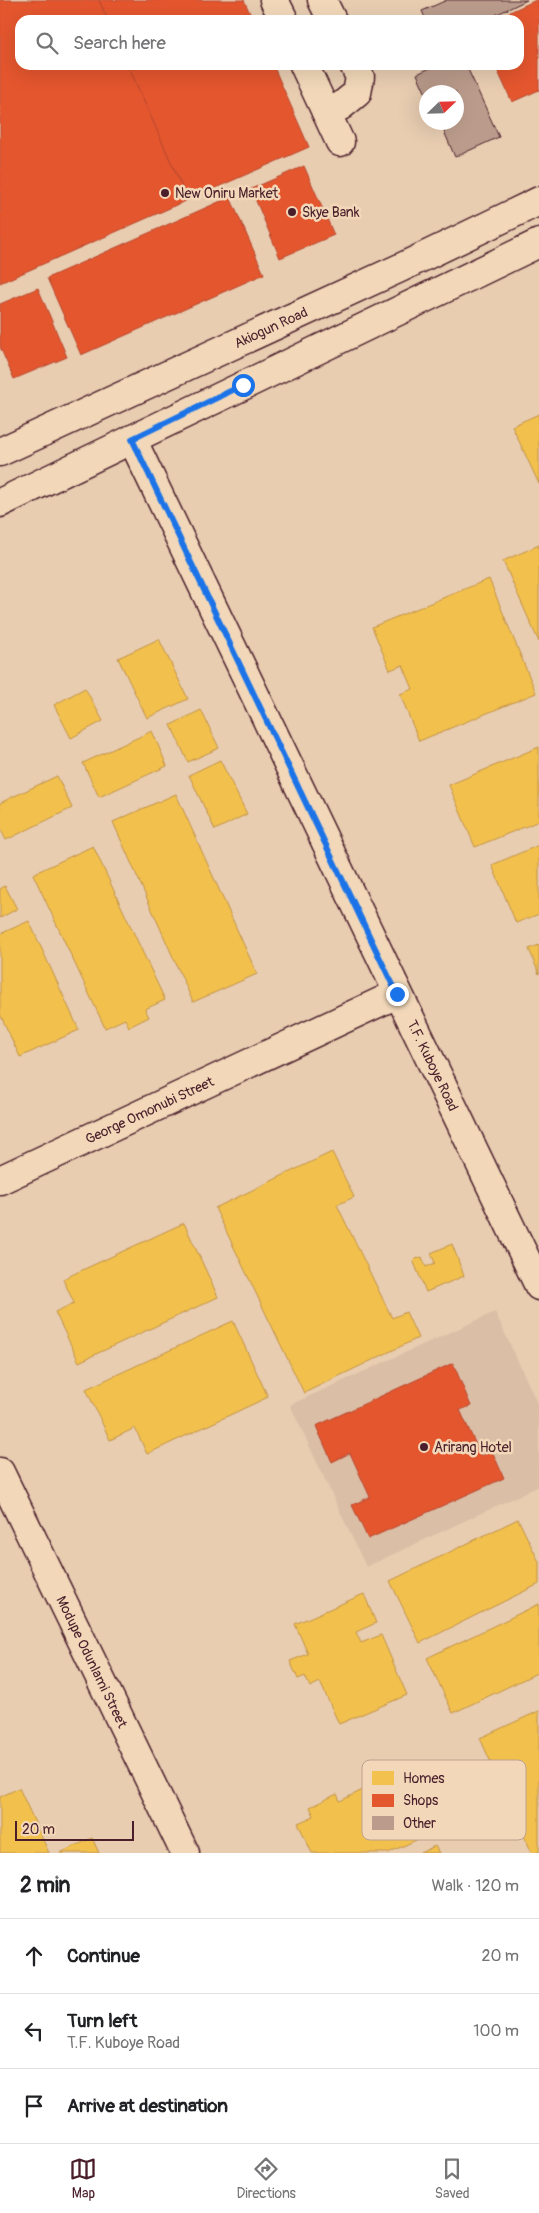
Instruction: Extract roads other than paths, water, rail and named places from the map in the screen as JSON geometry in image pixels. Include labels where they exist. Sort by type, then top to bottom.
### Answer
[{"type":"street","points":[[274,0],[282,15]]},
{"type":"street","points":[[322,0],[330,15]]},
{"type":"street","points":[[306,70],[340,142]]},
{"type":"street","points":[[326,112],[341,106],[358,93],[360,77],[356,70]]},
{"type":"street","name":"Akiogun Road","points":[[0,452],[400,268],[539,201]]},
{"type":"street","points":[[0,503],[539,243]]},
{"type":"street","name":"T.F. Kuboye Road","points":[[132,439],[397,994],[539,1286]]},
{"type":"street","name":"George Omonubi Street","points":[[0,1180],[397,994]]},
{"type":"street","name":"Modupe Odunlami Street","points":[[0,1472],[186,1853]]},
{"type":"place","name":"New Oniru Market","points":[[165,193]]},
{"type":"place","name":"Skye Bank","points":[[292,212]]},
{"type":"place","name":"Arirang Hotel","points":[[424,1447]]}]
